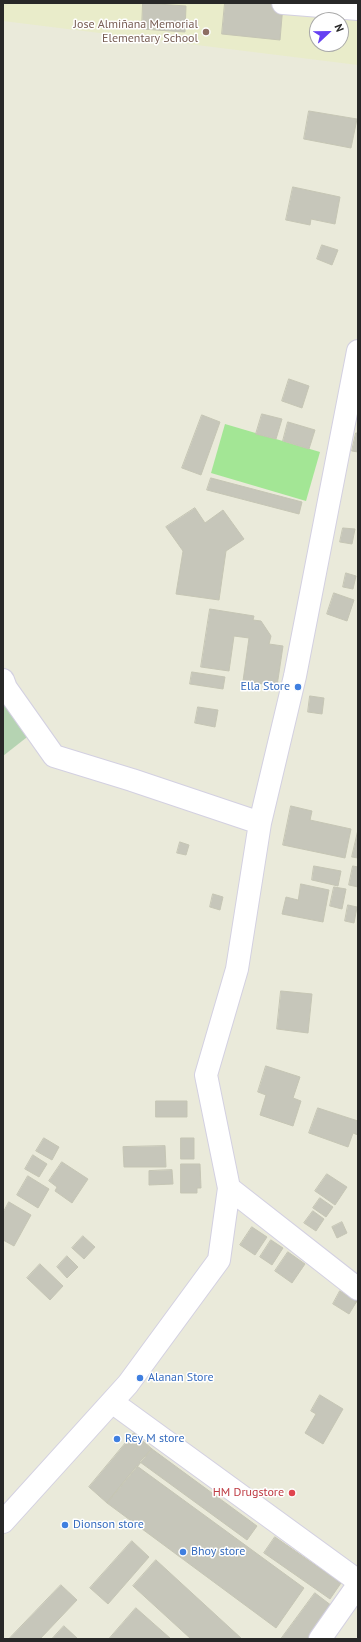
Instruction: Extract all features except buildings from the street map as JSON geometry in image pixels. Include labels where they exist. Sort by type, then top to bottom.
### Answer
[{"type":"street","points":[[284,3],[358,10]]},
{"type":"street","points":[[3,1522],[128,1384],[219,1260],[230,1188],[206,1075],[237,969],[260,823],[295,676],[358,351]]},
{"type":"street","points":[[3,680],[6,688],[54,756],[132,780],[260,823]]},
{"type":"street","points":[[230,1188],[358,1289]]},
{"type":"street","points":[[112,1402],[358,1581]]},
{"type":"street","points":[[320,1639],[358,1585]]},
{"type":"shaded area","name":"Jose Almiñana Memorial Elementary School","points":[[3,3],[358,3],[358,65],[3,21]]},
{"type":"shaded area","points":[[3,692],[31,734],[3,756]]},
{"type":"green space","points":[[225,424],[320,452],[306,501],[211,473]]},
{"type":"place","name":"Jose Almiñana Memorial Elementary School","points":[[206,32]]},
{"type":"place","name":"Ella Store","points":[[298,687]]},
{"type":"place","name":"Alanan Store","points":[[140,1378]]},
{"type":"place","name":"Rey M store","points":[[117,1439]]},
{"type":"place","name":"HM Drugstore","points":[[292,1493]]},
{"type":"place","name":"Dionson store","points":[[65,1525]]},
{"type":"place","name":"Bhoy store","points":[[183,1552]]}]
